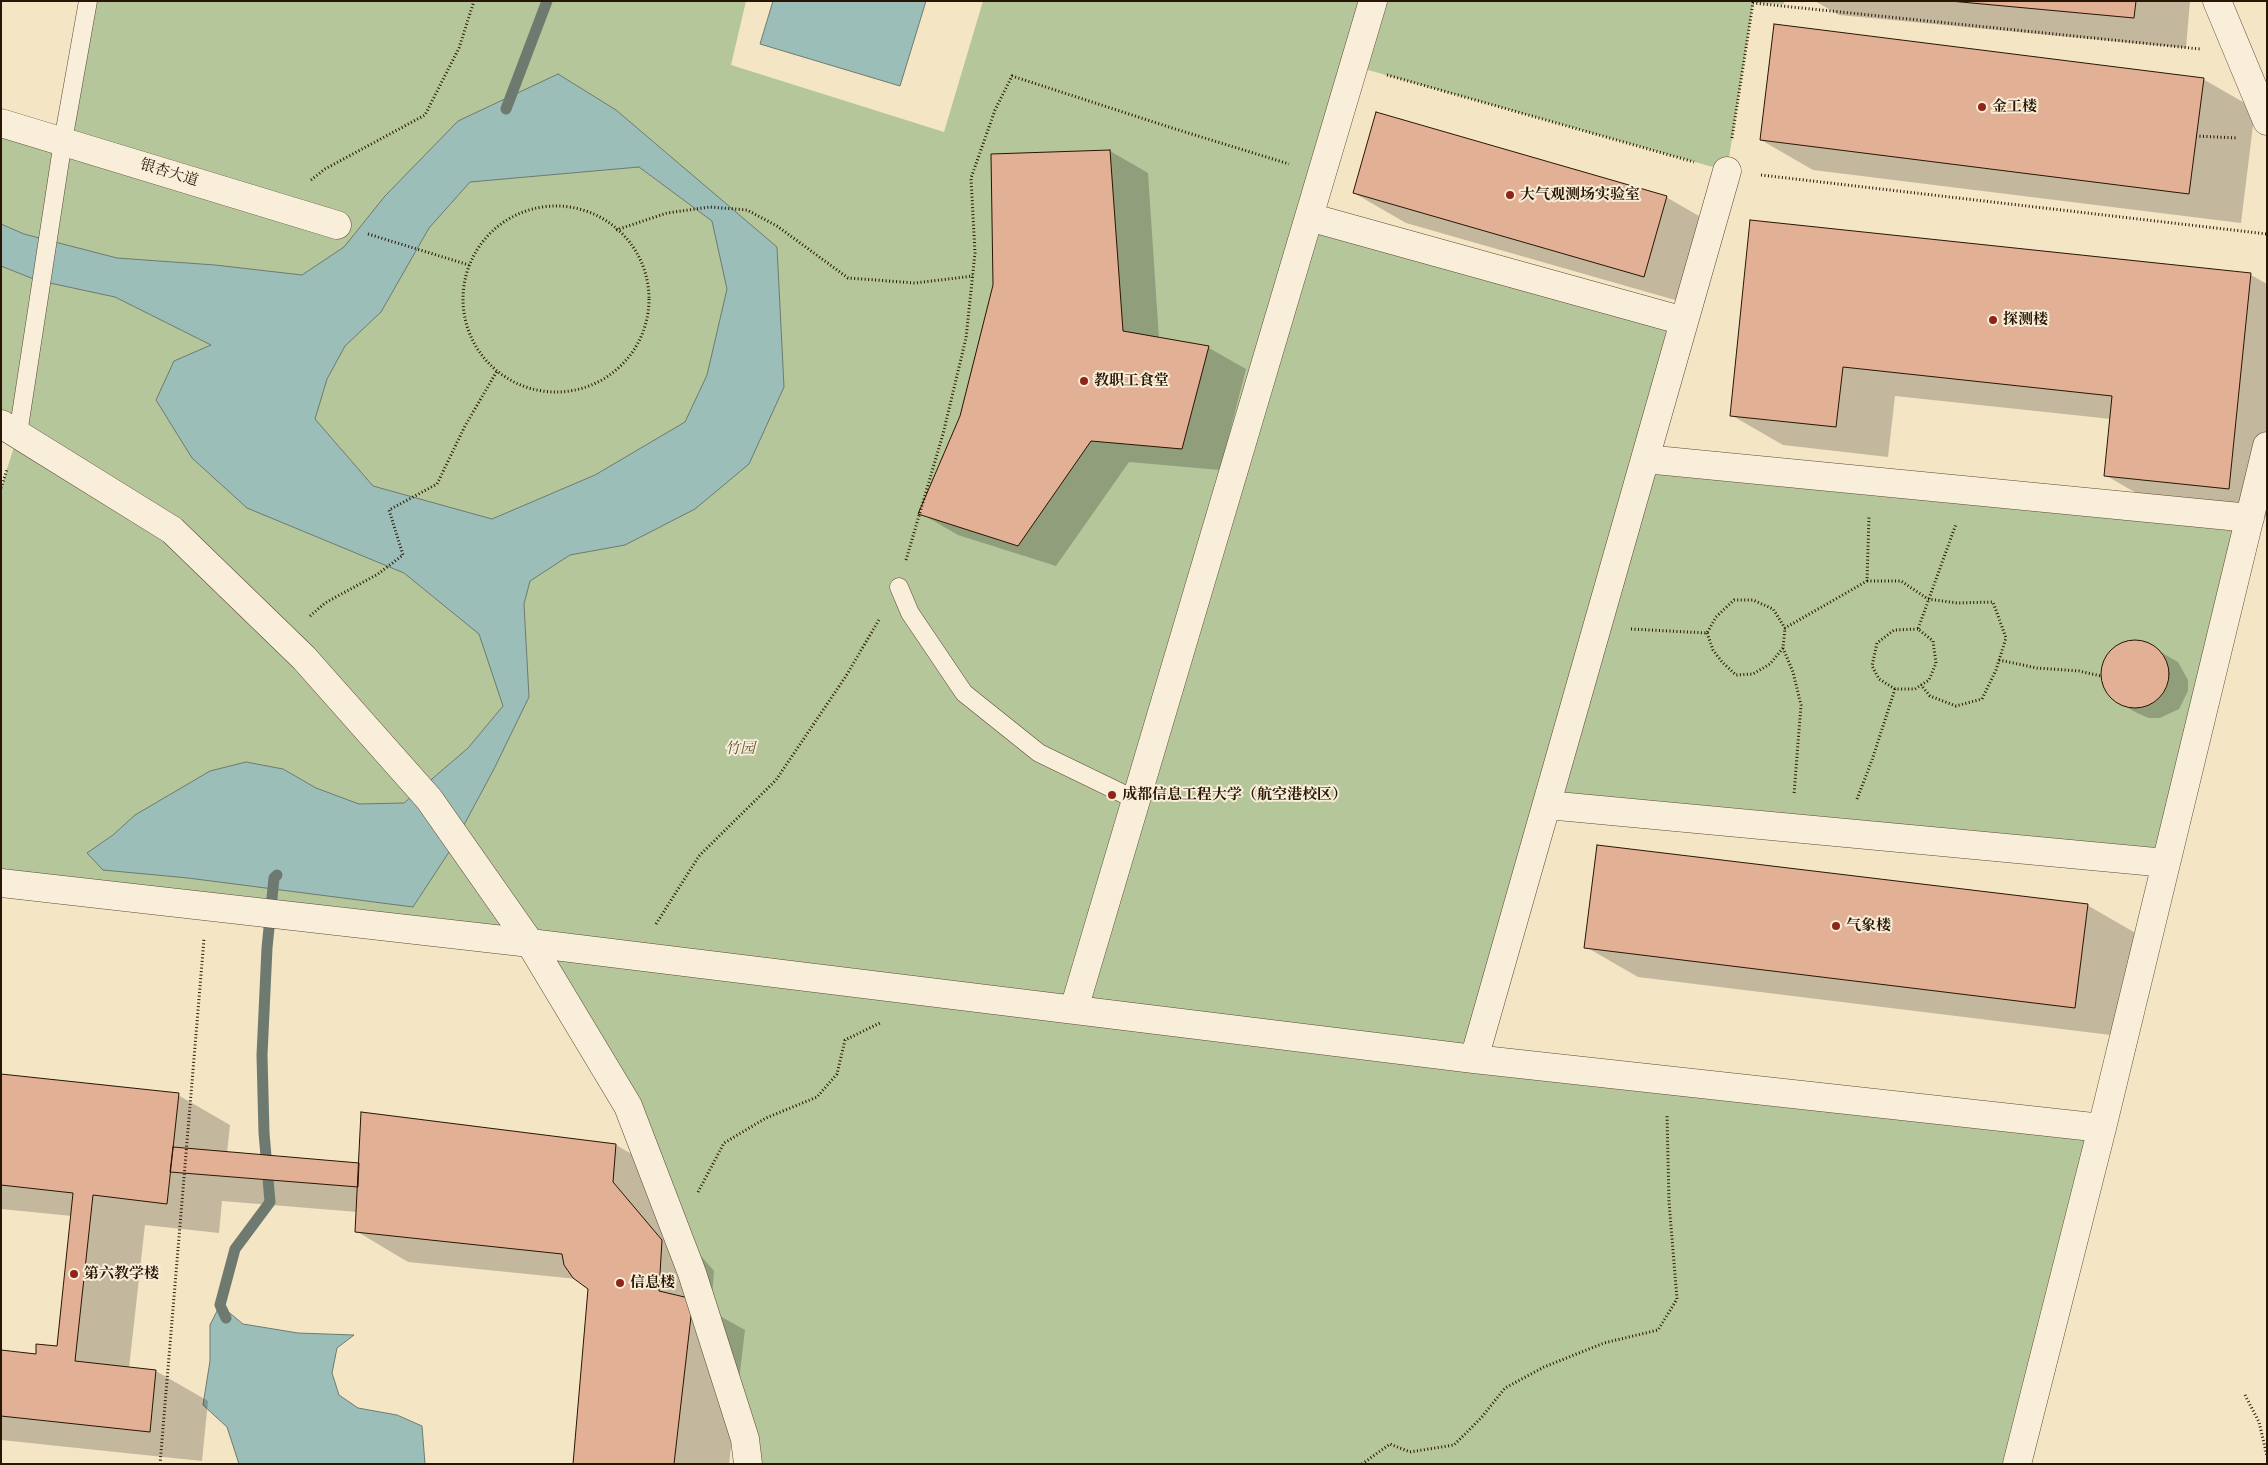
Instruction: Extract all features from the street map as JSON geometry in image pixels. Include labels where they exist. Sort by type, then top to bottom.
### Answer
[{"type":"street","points":[[1074,1010],[1373,1]]},
{"type":"street","points":[[2217,1],[2267,121]]},
{"type":"street","name":"银杏大道","points":[[1,123],[337,225]]},
{"type":"street","points":[[1474,1058],[1727,171]]},
{"type":"street","points":[[1309,217],[1684,321]]},
{"type":"street","points":[[10,429],[172,530],[304,658],[429,799],[530,943],[628,1106],[692,1273],[745,1439],[748,1464]]},
{"type":"street","points":[[2017,1464],[2102,1128],[2267,446]]},
{"type":"street","points":[[1645,459],[2250,518]]},
{"type":"street","points":[[1546,805],[2166,863]]},
{"type":"street","points":[[1,883],[530,943],[1474,1058],[2102,1128]]},
{"type":"lane","points":[[10,429],[39,297],[63,141],[88,1]]},
{"type":"lane","points":[[898,587],[910,613],[964,692],[1039,753],[1136,800]]},
{"type":"path","points":[[277,206],[325,169],[425,115],[459,48],[474,1]]},
{"type":"path","points":[[1727,171],[1753,3],[1784,4],[2238,53]]},
{"type":"path","points":[[1354,66],[1727,171],[2267,234]]},
{"type":"path","points":[[636,956],[698,856],[776,780],[846,676],[898,587],[943,434],[966,338],[975,253],[971,178],[995,110],[1012,76],[1322,174]]},
{"type":"path","points":[[2196,136],[2240,138]]},
{"type":"path","points":[[542,207],[574,208],[604,219],[629,240],[644,268],[650,300],[644,332],[630,357],[608,377],[581,389],[552,392],[523,387],[497,372],[478,350],[466,323],[463,293],[469,265],[486,238],[510,217],[542,207]]},
{"type":"path","points":[[616,230],[667,212],[710,207],[747,210],[777,226],[848,278],[915,283],[973,276]]},
{"type":"path","points":[[337,225],[469,265]]},
{"type":"path","points":[[284,638],[325,603],[378,574],[403,555],[389,510],[437,484],[465,426],[497,372]]},
{"type":"path","points":[[1867,581],[1870,481]]},
{"type":"path","points":[[1918,629],[1969,490]]},
{"type":"path","points":[[1785,628],[1867,581],[1901,581],[1928,599],[1957,603],[1993,602],[2006,638],[1999,660],[1982,699],[1956,706],[1930,696],[1921,685]]},
{"type":"path","points":[[1783,648],[1770,664],[1752,674],[1736,674],[1722,662],[1713,650],[1707,633],[1716,616],[1734,600],[1753,600],[1773,609],[1785,628],[1783,648],[1793,672],[1801,705],[1792,828]]},
{"type":"path","points":[[1598,624],[1642,630],[1707,633]]},
{"type":"path","points":[[1918,629],[1934,641],[1936,663],[1929,680],[1915,689],[1894,689],[1879,679],[1872,666],[1878,643],[1894,630],[1918,629]]},
{"type":"path","points":[[1999,660],[2037,668],[2079,671],[2101,676]]},
{"type":"path","points":[[1844,833],[1872,760],[1894,689]]},
{"type":"path","points":[[160,1464],[218,908]]},
{"type":"path","points":[[678,1235],[724,1143],[766,1118],[817,1097],[837,1074],[845,1040],[890,1018],[929,992]]},
{"type":"path","points":[[1362,1464],[1390,1444],[1410,1452],[1454,1445],[1481,1418],[1505,1388],[1544,1367],[1604,1344],[1658,1330],[1677,1299],[1669,1202],[1666,1080]]},
{"type":"path","points":[[2245,1395],[2259,1422],[2267,1456]]},
{"type":"green space","name":"成都信息工程大学（航空港校区）","points":[[88,1],[746,1],[731,65],[944,132],[983,1],[1784,1],[1784,4],[1753,3],[1727,171],[1354,66],[1309,216],[1684,321],[1645,458],[2250,518],[2166,863],[1547,805],[1475,1055],[2102,1128],[2017,1464],[748,1464],[628,1106],[530,943],[1,883],[1,488],[18,434],[1,428],[1,123],[62,141]]},
{"type":"water","points":[[773,1],[926,1],[900,86],[760,44]]},
{"type":"water","points":[[558,74],[616,110],[777,247],[784,387],[749,464],[695,509],[625,545],[570,555],[530,581],[524,604],[529,697],[494,769],[451,849],[413,907],[188,878],[103,870],[87,853],[113,835],[135,815],[210,771],[246,762],[283,769],[316,788],[359,804],[404,803],[468,748],[503,706],[479,634],[404,573],[247,508],[192,458],[156,400],[174,361],[211,345],[115,297],[36,280],[1,266],[1,224],[24,234],[117,258],[215,265],[302,275],[344,247],[385,196],[458,121]],"holes":[[[639,167],[712,221],[727,289],[707,375],[685,422],[595,475],[492,519],[373,486],[315,419],[327,379],[345,346],[381,312],[429,228],[470,182]]]},
{"type":"water","points":[[220,1305],[243,1324],[298,1333],[354,1335],[337,1348],[332,1373],[339,1395],[358,1408],[397,1415],[422,1426],[425,1464],[239,1464],[227,1427],[203,1405],[210,1361],[210,1325]]},
{"type":"building","points":[[1950,1],[2136,1],[2134,18]]},
{"type":"building","name":"金工楼","points":[[1774,24],[2204,78],[2189,194],[1760,140]]},
{"type":"building","name":"大气观测场实验室","points":[[1376,112],[1667,196],[1644,277],[1353,193]]},
{"type":"building","name":"教职工食堂","points":[[1110,150],[1123,331],[1209,346],[1182,449],[1091,441],[1018,546],[918,514],[960,416],[993,285],[991,154]]},
{"type":"building","name":"探测楼","points":[[1750,220],[2251,273],[2229,489],[2104,476],[2112,396],[1843,367],[1836,427],[1730,416]]},
{"type":"building","points":[[2135,640],[2148,643],[2159,650],[2166,661],[2169,674],[2166,687],[2159,698],[2148,705],[2135,708],[2122,705],[2111,698],[2104,687],[2101,674],[2104,661],[2111,650],[2122,643]]},
{"type":"building","name":"气象楼","points":[[1597,845],[2088,904],[2075,1008],[1584,948]]},
{"type":"building","name":"第六教学楼","points":[[1,1074],[179,1093],[167,1204],[93,1195],[75,1361],[156,1370],[150,1432],[1,1416],[1,1350],[36,1354],[36,1344],[57,1346],[73,1193],[1,1185]]},
{"type":"building","name":"信息楼","points":[[361,1112],[616,1144],[613,1182],[662,1240],[659,1291],[693,1299],[674,1464],[573,1464],[588,1289],[573,1278],[564,1265],[562,1254],[355,1232]]},
{"type":"building","points":[[173,1147],[359,1163],[358,1187],[170,1172]]},
{"type":"waterway","points":[[506,109],[547,1]]},
{"type":"waterway","points":[[226,1318],[220,1305],[235,1249],[270,1202],[264,1133],[262,1055],[267,948],[274,878],[277,875]]},
{"type":"place","name":"金工楼","points":[[1982,107]]},
{"type":"place","name":"大气观测场实验室","points":[[1510,195]]},
{"type":"place","name":"探测楼","points":[[1993,320]]},
{"type":"place","name":"教职工食堂","points":[[1084,381]]},
{"type":"place","name":"成都信息工程大学（航空港校区）","points":[[1112,795]]},
{"type":"place","name":"气象楼","points":[[1836,926]]},
{"type":"place","name":"第六教学楼","points":[[74,1274]]},
{"type":"place","name":"信息楼","points":[[620,1283]]},
{"type":"park label","name":"竹园","points":[[740,749]]}]
